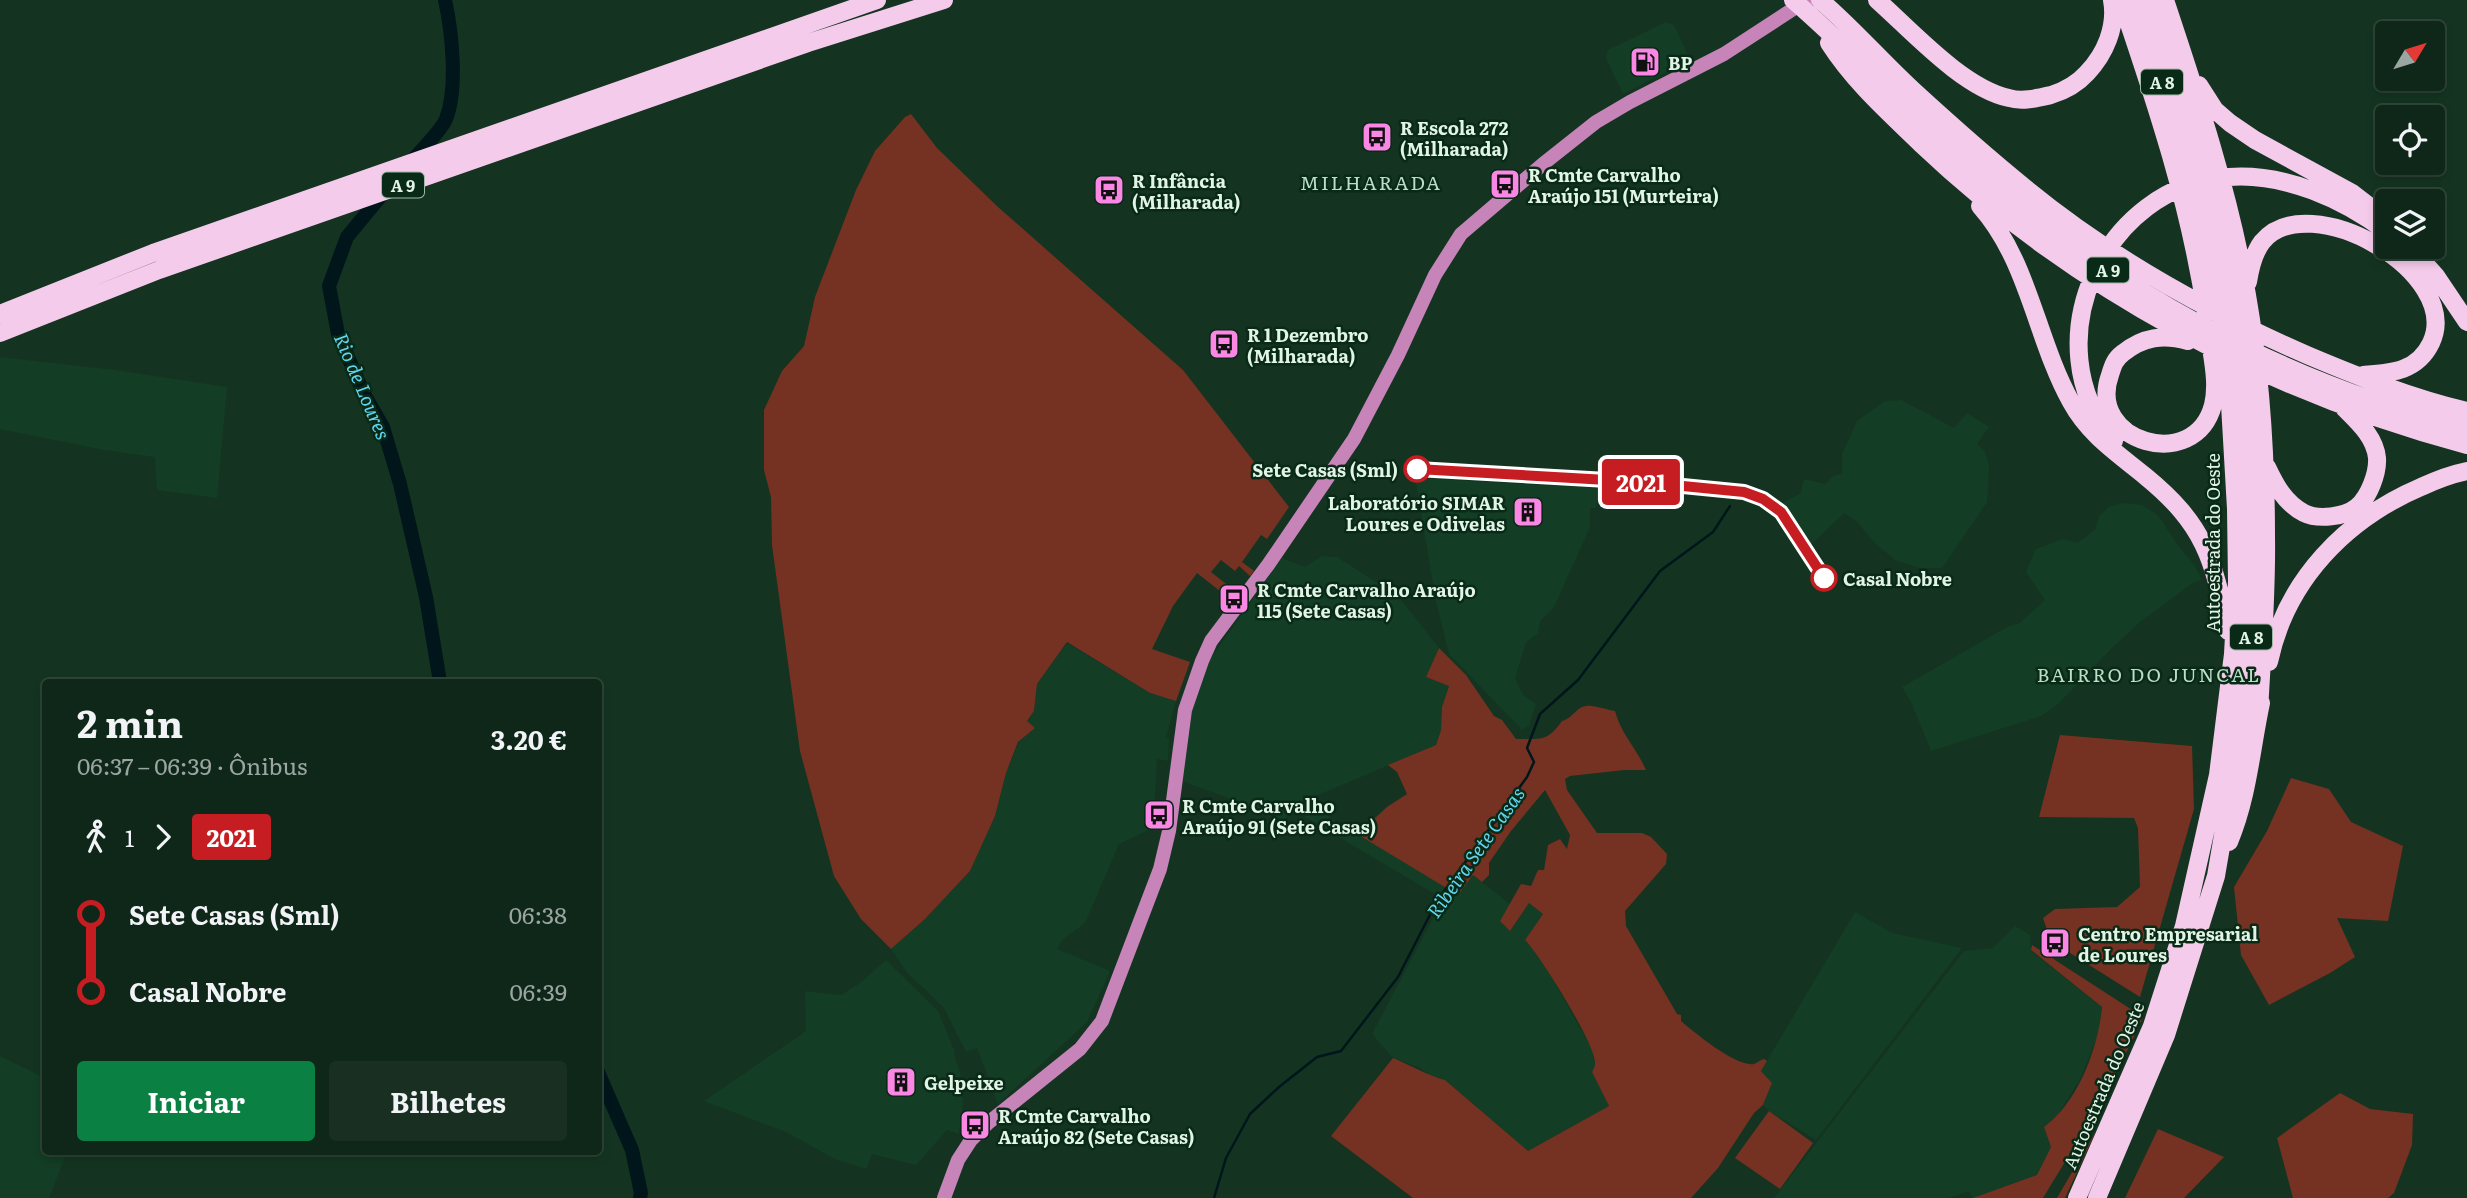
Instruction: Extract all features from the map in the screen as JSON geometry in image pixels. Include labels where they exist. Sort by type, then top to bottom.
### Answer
[{"type":"highway","name":"A 9","points":[[0,314],[153,253],[877,0]]},
{"type":"highway","name":"A 9","points":[[0,333],[159,270],[808,43],[944,0]]},
{"type":"highway","name":"A 9","points":[[1793,0],[1812,5],[2025,187],[2081,231],[2133,265],[2197,303],[2353,375],[2467,411]]},
{"type":"highway","points":[[1877,0],[1957,71],[1985,89],[2011,99],[2037,99],[2063,91],[2085,75],[2102,56],[2110,33],[2114,10],[2112,0]]},
{"type":"highway","points":[[2121,0],[2196,164]]},
{"type":"highway","name":"Autoestrada do Oeste","points":[[2134,0],[2196,164]]},
{"type":"highway","name":"Autoestrada do Oeste","points":[[2097,1198],[2216,876],[2233,777],[2251,640],[2253,398],[2239,289],[2207,205],[2182,93],[2150,0]]},
{"type":"highway","points":[[2165,0],[2186,62],[2196,164],[2207,205]]},
{"type":"highway","name":"A 9","points":[[1812,5],[1962,159],[2067,244],[2193,321],[2282,365],[2432,420],[2467,428]]},
{"type":"highway","points":[[1812,5],[1846,69],[1948,169],[1993,220],[2007,242],[2070,401],[2085,425],[2105,445],[2147,477]]},
{"type":"highway","points":[[2186,62],[2216,110],[2230,123],[2255,140],[2352,193],[2375,211]]},
{"type":"highway","points":[[1948,169],[2076,267],[2204,345],[2342,406],[2427,435],[2467,445]]},
{"type":"highway","points":[[2233,654],[2212,560],[2202,541],[2176,504],[2106,432],[2086,394],[2077,337],[2083,299],[2104,255],[2125,227],[2146,208],[2171,192],[2200,181],[2256,176],[2291,183],[2325,196],[2375,225]]},
{"type":"highway","name":"Autoestrada do Oeste","points":[[2169,1002],[2218,775],[2233,654],[2236,545],[2222,384],[2206,272],[2207,205]]},
{"type":"highway","points":[[2239,289],[2262,242],[2277,230],[2296,225],[2318,224],[2354,232],[2383,248],[2410,270],[2428,295],[2437,319],[2432,341],[2423,357],[2407,369],[2353,375]]},
{"type":"highway","points":[[2420,259],[2436,276],[2467,322]]},
{"type":"highway","points":[[2204,345],[2170,337],[2154,337],[2137,342],[2116,358],[2106,385],[2108,404],[2118,425],[2139,441],[2158,445],[2172,443],[2186,439],[2200,428],[2222,384]]},
{"type":"highway","points":[[2253,398],[2263,457],[2267,539],[2259,712]]},
{"type":"highway","points":[[2263,457],[2284,498],[2307,515],[2336,515],[2357,507],[2375,478],[2377,456],[2364,428],[2342,406]]},
{"type":"highway","points":[[2216,876],[2239,818],[2273,644],[2283,616],[2303,579],[2350,528],[2375,509],[2431,482],[2467,471]]},
{"type":"highway","name":"Autoestrada do Oeste","points":[[2077,1198],[2159,1030]]},
{"type":"main road","points":[[944,1198],[958,1160],[971,1140],[988,1123],[1080,1049],[1102,1021],[1160,869],[1169,831],[1185,710],[1202,661],[1218,632],[1275,556],[1354,439],[1446,256],[1461,234],[1589,127],[1630,102],[1724,54],[1767,27],[1812,5]]},
{"type":"shaded area","points":[[1666,22],[1674,25],[1690,60],[1623,94],[1606,58],[1608,50]]},
{"type":"shaded area","points":[[911,114],[937,148],[998,207],[1183,370],[1289,507],[1267,539],[1261,535],[1242,562],[1254,571],[1250,576],[1239,566],[1235,571],[1221,560],[1211,572],[1235,591],[1230,599],[1197,573],[1173,606],[1152,649],[1190,662],[1176,701],[1150,693],[1067,642],[1037,684],[1034,711],[1027,721],[1035,728],[1018,742],[1006,773],[995,816],[970,871],[925,919],[891,949],[861,919],[834,876],[800,751],[772,545],[771,497],[764,470],[764,410],[782,371],[804,346],[815,297],[856,190],[875,151],[905,117]]},
{"type":"shaded area","points":[[0,357],[115,370],[227,387],[217,498],[157,490],[155,457],[104,450],[0,429]]},
{"type":"shaded area","points":[[1901,400],[1954,428],[1967,413],[1989,427],[1977,444],[1985,452],[1989,466],[1987,502],[1942,568],[1919,568],[1895,560],[1876,544],[1856,521],[1844,513],[1811,545],[1782,503],[1800,494],[1804,479],[1825,484],[1842,473],[1842,454],[1857,421],[1885,401]]},
{"type":"shaded area","points":[[1415,478],[1600,488],[1596,508],[1590,508],[1590,527],[1554,607],[1540,621],[1538,633],[1526,642],[1515,678],[1523,695],[1536,704],[1529,725],[1522,730],[1449,654],[1436,601]]},
{"type":"shaded area","points":[[2123,503],[2142,505],[2158,515],[2202,580],[2194,582],[2140,622],[2058,704],[2041,716],[1931,751],[1902,687],[2009,626],[2020,623],[2045,600],[2026,572],[2036,549],[2063,539],[2078,543],[2095,530],[2099,516],[2109,507]]},
{"type":"shaded area","points":[[1322,556],[1337,557],[1398,596],[1439,648],[1426,677],[1449,685],[1442,707],[1441,730],[1436,745],[1309,799],[1307,804],[1458,894],[1473,875],[1510,904],[1500,921],[1511,930],[1529,903],[1543,914],[1525,940],[1534,949],[1555,983],[1592,1049],[1595,1064],[1592,1072],[1609,1106],[1528,1151],[1445,1080],[1393,1058],[1372,1034],[1443,899],[1292,809],[1283,822],[1265,809],[1256,811],[1182,781],[1189,718],[1203,669],[1282,558],[1305,567]]},
{"type":"shaded area","points":[[1067,643],[1150,693],[1176,701],[1166,737],[1169,738],[1168,761],[1157,759],[1153,828],[1119,844],[1085,923],[1062,940],[1057,949],[1110,971],[1087,1022],[998,1104],[977,1048],[966,1052],[944,1008],[906,971],[891,949],[925,919],[970,871],[995,816],[1006,773],[1019,742],[1034,728],[1027,721],[1034,711],[1037,684]]},
{"type":"shaded area","points":[[1439,648],[1466,675],[1494,716],[1502,720],[1516,739],[1543,738],[1552,733],[1562,721],[1586,706],[1615,711],[1621,727],[1646,770],[1570,776],[1565,779],[1567,790],[1597,833],[1642,833],[1651,837],[1667,854],[1666,864],[1625,911],[1626,926],[1677,1014],[1681,1015],[1681,1021],[1716,1048],[1737,1060],[1746,1064],[1754,1064],[1764,1059],[1767,1061],[1761,1071],[1772,1083],[1763,1105],[1754,1113],[1718,1168],[1691,1198],[1413,1198],[1331,1136],[1393,1058],[1445,1080],[1528,1151],[1609,1106],[1592,1072],[1595,1062],[1586,1037],[1553,980],[1525,940],[1543,914],[1529,903],[1510,931],[1500,921],[1521,884],[1531,886],[1538,870],[1544,870],[1548,845],[1560,839],[1567,849],[1570,835],[1545,790],[1489,863],[1489,875],[1482,882],[1473,875],[1458,895],[1342,825],[1363,829],[1387,807],[1407,794],[1397,772],[1388,765],[1436,745],[1441,730],[1442,707],[1449,686],[1426,677]]},
{"type":"shaded area","points":[[2060,735],[2192,746],[2194,809],[2140,997],[2051,941],[2043,918],[2055,909],[2117,907],[2140,887],[2138,828],[2134,818],[2039,817]]},
{"type":"shaded area","points":[[2291,778],[2329,789],[2351,822],[2403,846],[2388,921],[2337,918],[2355,957],[2269,1005],[2241,955],[2234,887],[2267,831]]},
{"type":"shaded area","points":[[1855,912],[1892,933],[1962,948],[1816,1140],[1763,1105],[1772,1083],[1761,1071]]},
{"type":"shaded area","points":[[2015,926],[2030,935],[2031,951],[2102,1007],[2098,1035],[2080,1080],[2055,1119],[2044,1127],[2051,1147],[2037,1175],[1973,1198],[1969,1191],[1949,1198],[1774,1198],[1964,951],[1993,948]]},
{"type":"shaded area","points":[[2032,945],[2143,1017],[2109,1086],[2043,1198],[1973,1198],[2037,1175],[2051,1147],[2044,1127],[2077,1088],[2085,1073],[2100,1023],[2102,1007],[2031,950]]},
{"type":"shaded area","points":[[886,960],[938,1011],[955,1052],[960,1073],[963,1103],[959,1134],[947,1130],[916,1165],[872,1154],[866,1169],[835,1159],[786,1132],[704,1101],[806,1031],[805,991],[841,995],[860,983]]},
{"type":"shaded area","points":[[0,1056],[42,1077],[42,1155],[66,1155],[49,1198],[0,1198]]},
{"type":"shaded area","points":[[2340,1093],[2370,1109],[2413,1114],[2412,1145],[2394,1193],[2388,1198],[2293,1198],[2277,1138]]},
{"type":"shaded area","points":[[1769,1111],[1813,1143],[1780,1189],[1735,1158]]},
{"type":"shaded area","points":[[2158,1129],[2224,1157],[2184,1198],[2125,1198]]},
{"type":"shaded area","points":[[2096,1131],[2065,1198],[2057,1198]]},
{"type":"waterway","name":"Rio de Loures","points":[[408,165],[440,129],[450,106],[453,60],[445,0]]},
{"type":"waterway","name":"Rio de Loures","points":[[385,191],[347,237],[329,286],[338,334],[364,394],[383,427],[400,484],[426,597],[440,679]]},
{"type":"waterway","name":"Ribeira Sete Casas","points":[[1214,1198],[1226,1158],[1250,1114],[1317,1057],[1341,1051],[1398,977],[1437,901],[1527,777],[1534,762],[1527,748],[1540,714],[1578,680],[1660,571],[1713,532],[1730,506]]},
{"type":"waterway","name":"Rio de Loures","points":[[602,1081],[632,1150],[640,1198]]},
{"type":"bus line","name":"2021","points":[[1417,469],[1642,482],[1744,492],[1763,499],[1781,512],[1824,578]]},
{"type":"place","name":"BP","points":[[1645,62]]},
{"type":"place","name":"R Escola 272 (Milharada)","points":[[1377,137]]},
{"type":"place","name":"R Cmte Carvalho Araújo 151 (Murteira)","points":[[1505,184]]},
{"type":"place","name":"R Infância (Milharada)","points":[[1109,190]]},
{"type":"place","name":"R 1 Dezembro (Milharada)","points":[[1224,344]]},
{"type":"place","name":"Sete Casas (Sml)","points":[[1417,469]]},
{"type":"place","name":"Laboratório SIMAR Loures e Odivelas","points":[[1528,512]]},
{"type":"place","name":"Casal Nobre","points":[[1824,578]]},
{"type":"place","name":"R Cmte Carvalho Araújo 115 (Sete Casas)","points":[[1234,599]]},
{"type":"place","name":"R Cmte Carvalho Araújo 91 (Sete Casas)","points":[[1159,815]]},
{"type":"place","name":"Centro Empresarial de Loures","points":[[2055,943]]},
{"type":"place","name":"Gelpeixe","points":[[901,1082]]},
{"type":"place","name":"R Cmte Carvalho Araújo 82 (Sete Casas)","points":[[975,1125]]},
{"type":"district","name":"MILHARADA","points":[[1371,182]]},
{"type":"district","name":"BAIRRO DO JUNCAL","points":[[2149,674]]}]
